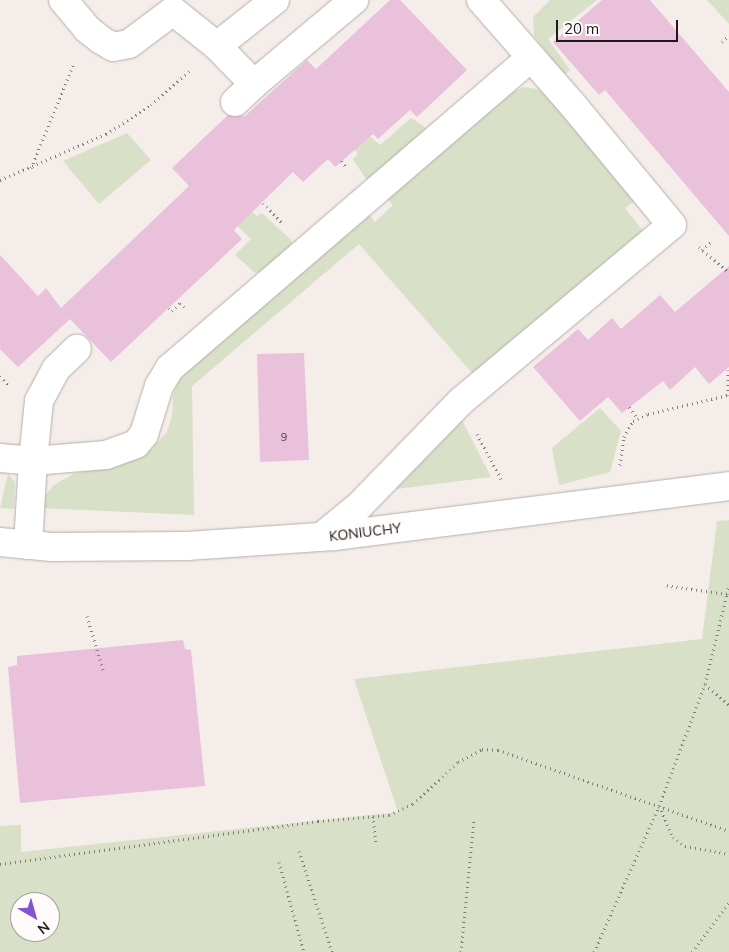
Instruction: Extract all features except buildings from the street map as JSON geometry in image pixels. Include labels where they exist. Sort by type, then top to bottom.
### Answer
[{"type":"street","points":[[64,0],[87,28],[101,40],[114,47],[129,44],[180,6],[217,46],[245,93],[354,0]]},
{"type":"street","points":[[217,46],[276,0]]},
{"type":"street","points":[[321,537],[359,506],[460,402],[672,225],[481,0]]},
{"type":"street","points":[[0,458],[33,462],[106,455],[136,444],[144,434],[159,386],[170,368],[531,57]]},
{"type":"street","points":[[28,545],[39,401],[56,369],[77,349]]},
{"type":"street","name":"KONIUCHY","points":[[0,542],[52,547],[187,546],[321,537],[729,486]]},
{"type":"path","points":[[31,168],[87,28]]},
{"type":"path","points":[[722,42],[729,36]]},
{"type":"path","points":[[0,180],[106,134],[127,122],[151,105],[217,46]]},
{"type":"path","points":[[702,250],[712,241]]},
{"type":"path","points":[[618,475],[624,437],[637,418],[729,396],[728,370]]},
{"type":"path","points":[[460,402],[504,485]]},
{"type":"path","points":[[629,407],[637,418]]},
{"type":"path","points":[[664,585],[727,594]]},
{"type":"path","points":[[594,952],[659,806],[705,684],[729,586]]},
{"type":"path","points":[[87,616],[104,673]]},
{"type":"path","points":[[705,684],[729,706]]},
{"type":"path","points":[[0,864],[318,821],[390,815],[413,804],[458,762],[482,749],[498,750],[729,831]]},
{"type":"path","points":[[659,806],[673,837],[685,846],[729,854]]},
{"type":"path","points":[[373,816],[376,845]]},
{"type":"path","points":[[461,952],[474,820]]},
{"type":"path","points":[[300,852],[332,952]]},
{"type":"path","points":[[279,862],[304,952]]},
{"type":"path","points":[[692,952],[729,902]]},
{"type":"green space","points":[[550,0],[597,0],[548,39],[570,70],[564,75],[534,36],[533,17]]},
{"type":"green space","points":[[707,0],[729,0],[729,24]]},
{"type":"green space","points":[[524,87],[537,89],[545,93],[639,198],[625,208],[644,232],[473,374],[359,244],[192,386],[194,515],[40,508],[42,499],[54,485],[73,474],[133,458],[151,449],[167,432],[172,415],[173,395],[180,378],[196,360],[367,211],[375,222],[393,205],[385,196],[502,97]]},
{"type":"green space","points":[[411,118],[425,127],[426,133],[373,180],[366,179],[353,159],[358,154],[350,146],[364,131],[380,145]]},
{"type":"green space","points":[[127,133],[151,160],[99,204],[63,161]]},
{"type":"green space","points":[[246,206],[257,216],[262,213],[291,240],[292,246],[266,272],[255,273],[235,255],[251,239],[231,220]]},
{"type":"green space","points":[[600,408],[621,431],[610,472],[559,485],[552,448]]},
{"type":"green space","points":[[462,420],[491,477],[389,490]]},
{"type":"green space","points":[[8,474],[15,482],[14,509],[0,508]]},
{"type":"green space","points":[[729,520],[729,952],[0,952],[0,826],[21,825],[21,852],[398,812],[354,679],[702,639],[717,521]]}]
